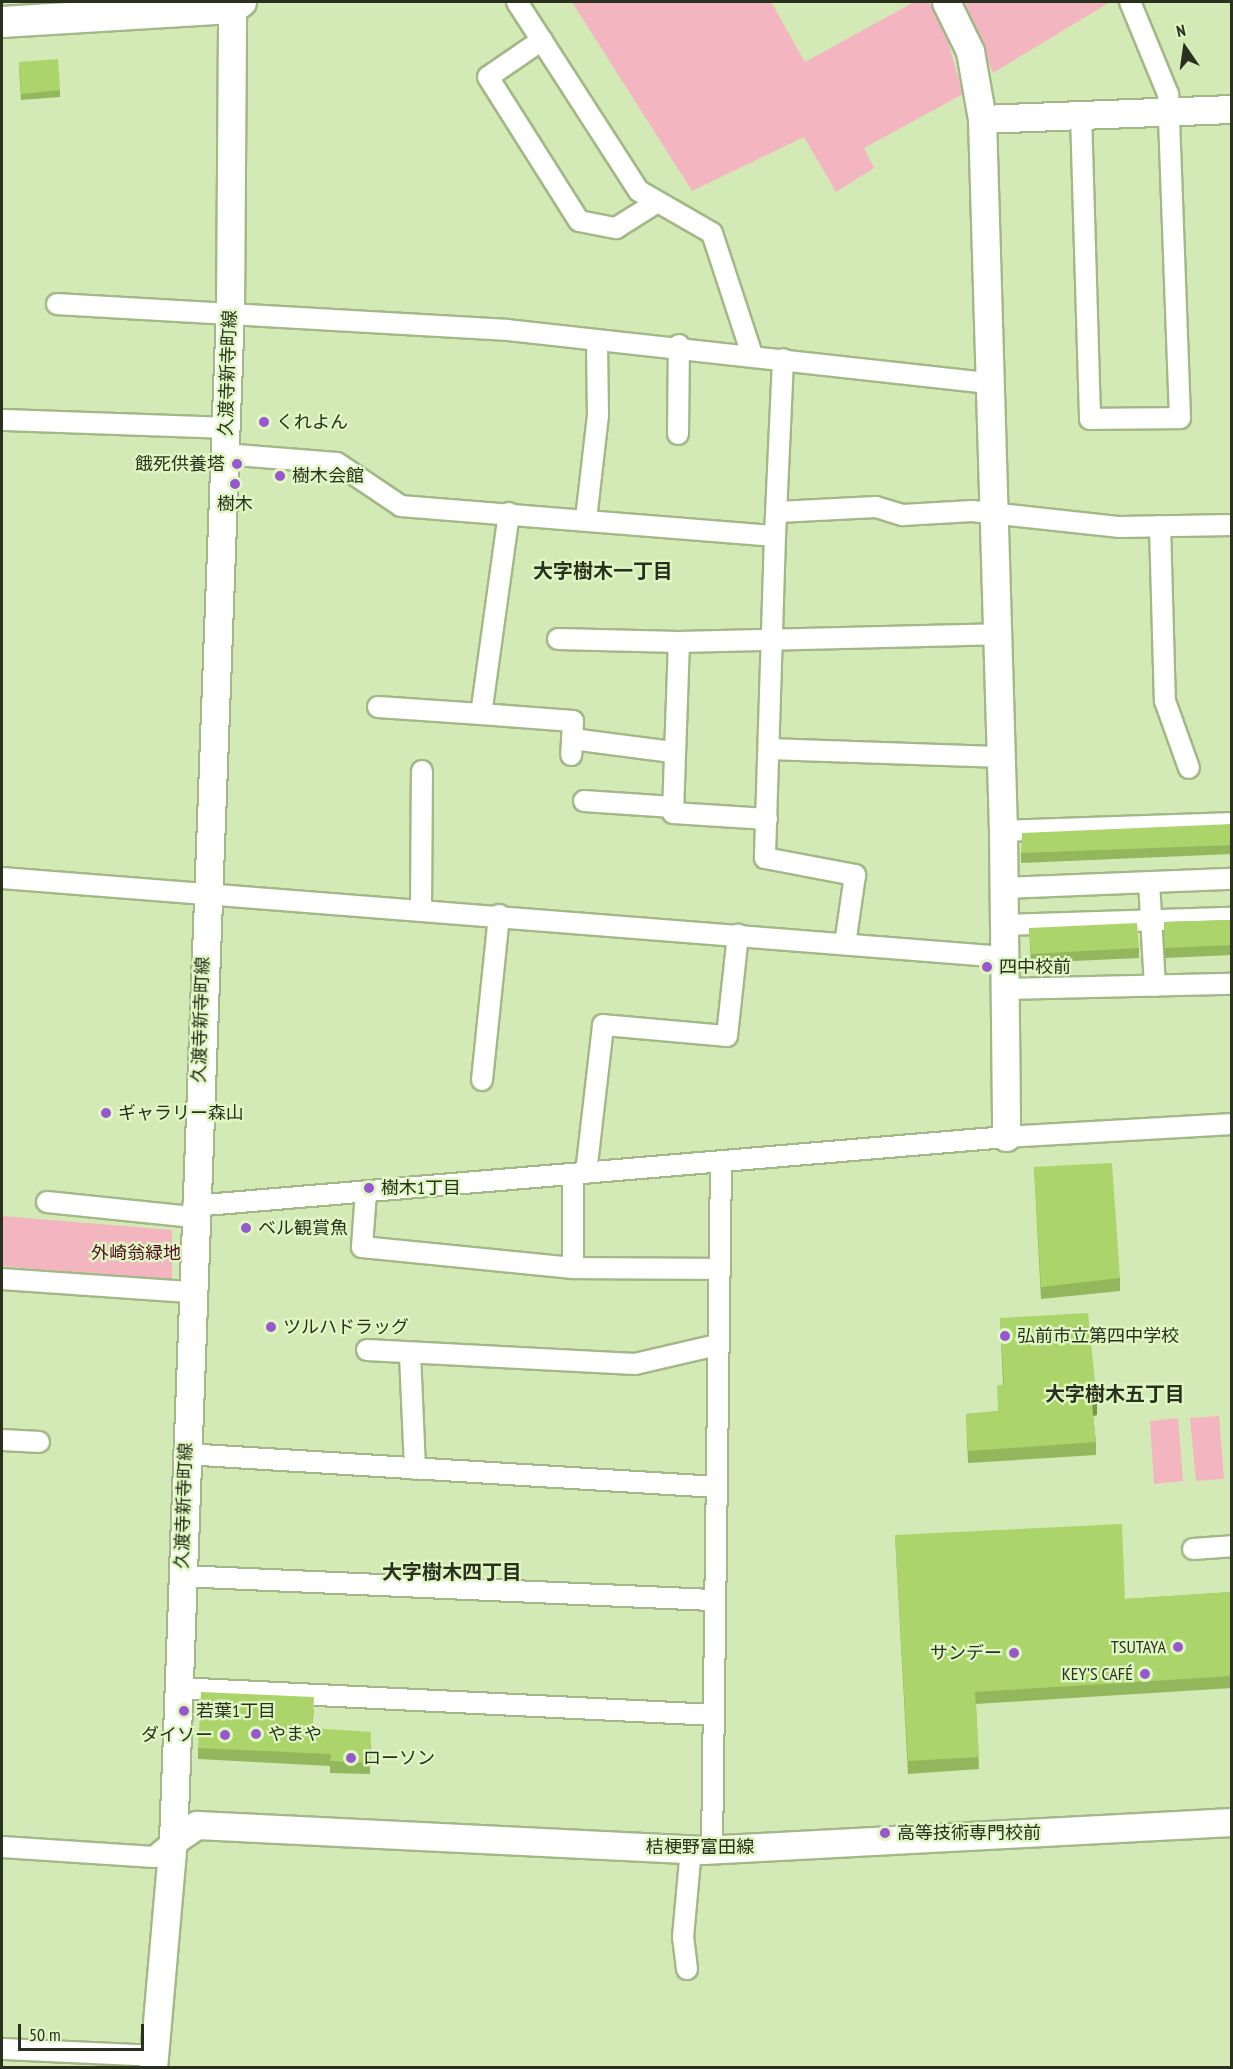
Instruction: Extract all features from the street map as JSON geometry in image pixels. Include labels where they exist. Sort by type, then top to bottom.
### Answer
[{"type":"main road","points":[[946,2],[970,51],[982,119],[1003,831],[1006,1137]]},
{"type":"main road","points":[[2,22],[235,4]]},
{"type":"main road","name":"久渡寺新寺町線","points":[[153,2062],[173,1841],[190,1292],[230,312],[235,4]]},
{"type":"main road","points":[[982,119],[1232,109]]},
{"type":"main road","name":"桔梗野富田線","points":[[173,1841],[196,1825],[701,1850],[1232,1822]]},
{"type":"street","points":[[517,2],[639,191],[712,233],[752,355]]},
{"type":"street","points":[[1081,114],[1090,419],[1180,417],[1168,94],[1130,2]]},
{"type":"street","points":[[542,40],[488,77],[579,221],[616,228],[656,202]]},
{"type":"street","points":[[57,304],[230,312],[597,341],[680,345],[990,383]]},
{"type":"street","points":[[586,519],[598,416],[597,341]]},
{"type":"street","points":[[678,434],[680,345]]},
{"type":"street","points":[[783,359],[778,512],[769,641],[771,749],[765,858],[855,875],[845,944]]},
{"type":"street","points":[[2,420],[226,428]]},
{"type":"street","points":[[224,454],[337,463],[401,506],[586,519],[775,536]]},
{"type":"street","points":[[778,512],[876,507],[903,515],[993,513],[1160,526],[1232,525]]},
{"type":"street","points":[[481,714],[509,513]]},
{"type":"street","points":[[1160,526],[1165,701],[1189,768]]},
{"type":"street","points":[[558,639],[679,642],[769,641],[997,634]]},
{"type":"street","points":[[679,642],[672,752],[673,813],[767,819]]},
{"type":"street","points":[[378,707],[573,721],[571,747],[672,752]]},
{"type":"street","points":[[771,749],[1001,757]]},
{"type":"street","points":[[421,908],[422,771]]},
{"type":"street","points":[[584,801],[673,807]]},
{"type":"street","points":[[1003,831],[1232,823]]},
{"type":"street","points":[[2,878],[206,896],[222,892],[1004,957]]},
{"type":"street","points":[[1004,888],[1232,879]]},
{"type":"street","points":[[1149,882],[1155,986]]},
{"type":"street","points":[[482,1080],[499,915]]},
{"type":"street","points":[[1004,926],[1232,918]]},
{"type":"street","points":[[573,1268],[579,1174],[603,1025],[727,1036],[738,935]]},
{"type":"street","points":[[1005,989],[1232,984]]},
{"type":"street","points":[[47,1202],[193,1212],[366,1192],[721,1161],[1006,1137],[1232,1124]]},
{"type":"street","points":[[687,1969],[683,1937],[701,1850],[714,1715],[711,1600],[717,1487],[717,1269],[721,1161]]},
{"type":"street","points":[[366,1192],[363,1247],[573,1268],[717,1269]]},
{"type":"street","points":[[2,1279],[190,1292]]},
{"type":"street","points":[[367,1350],[635,1364],[717,1345]]},
{"type":"street","points":[[410,1354],[415,1469]]},
{"type":"street","points":[[2,1440],[39,1442]]},
{"type":"street","points":[[185,1454],[717,1487]]},
{"type":"street","points":[[1193,1549],[1232,1546]]},
{"type":"street","points":[[182,1576],[711,1600]]},
{"type":"street","points":[[178,1688],[714,1715]]},
{"type":"street","points":[[2,1847],[154,1857],[173,1841]]},
{"type":"street","points":[[2,2049],[153,2062]]},
{"type":"green space","points":[[572,2],[771,2],[805,62],[914,2],[929,2],[945,31],[963,94],[864,148],[874,168],[836,192],[804,137],[692,191]]},
{"type":"green space","points":[[965,2],[1110,2],[993,73]]},
{"type":"green space","name":"外崎翁緑地","points":[[2,1216],[172,1230],[172,1282],[2,1266]]},
{"type":"green space","points":[[1219,1416],[1224,1479],[1196,1481],[1190,1418]]},
{"type":"green space","points":[[1178,1418],[1183,1481],[1154,1484],[1150,1421]]},
{"type":"building","points":[[58,59],[60,90],[21,94],[19,62]]},
{"type":"building","points":[[1232,824],[1232,845],[1021,853],[1022,833]]},
{"type":"building","points":[[1232,920],[1232,945],[1165,948],[1164,922]]},
{"type":"building","points":[[1137,923],[1139,948],[1031,954],[1029,928]]},
{"type":"building","points":[[1112,1163],[1120,1278],[1041,1287],[1034,1167]]},
{"type":"building","points":[[1088,1313],[1097,1402],[1092,1404],[1096,1442],[968,1451],[966,1414],[998,1411],[997,1386],[1004,1384],[1000,1318]]},
{"type":"building","name":"サンデー","points":[[1122,1524],[1125,1599],[1232,1592],[1232,1676],[975,1692],[979,1757],[908,1761],[895,1535]]},
{"type":"building","name":"やまや","points":[[201,1692],[314,1697],[312,1728],[371,1732],[370,1763],[330,1761],[331,1754],[198,1748]]},
{"type":"place","name":"くれよん","points":[[264,422]]},
{"type":"place","name":"餓死供養塔","points":[[237,464]]},
{"type":"place","name":"樹木会館","points":[[280,476]]},
{"type":"place","name":"樹木","points":[[235,484]]},
{"type":"place","name":"四中校前","points":[[987,967]]},
{"type":"place","name":"ギャラリー森山","points":[[106,1113]]},
{"type":"place","name":"樹木1丁目","points":[[369,1188]]},
{"type":"place","name":"ベル観賞魚","points":[[246,1228]]},
{"type":"place","name":"ツルハドラッグ","points":[[271,1327]]},
{"type":"place","name":"弘前市立第四中学校","points":[[1005,1336]]},
{"type":"place","name":"TSUTAYA","points":[[1178,1647]]},
{"type":"place","name":"サンデー","points":[[1014,1653]]},
{"type":"place","name":"KEY’S CAFÉ","points":[[1145,1674]]},
{"type":"place","name":"若葉1丁目","points":[[184,1711]]},
{"type":"place","name":"やまや","points":[[256,1734]]},
{"type":"place","name":"ダイソー","points":[[225,1735]]},
{"type":"place","name":"ローソン","points":[[351,1758]]},
{"type":"place","name":"高等技術専門校前","points":[[885,1833]]},
{"type":"district","name":"大字樹木一丁目","points":[[603,571]]},
{"type":"district","name":"大字樹木五丁目","points":[[1115,1394]]},
{"type":"district","name":"大字樹木四丁目","points":[[452,1572]]}]
